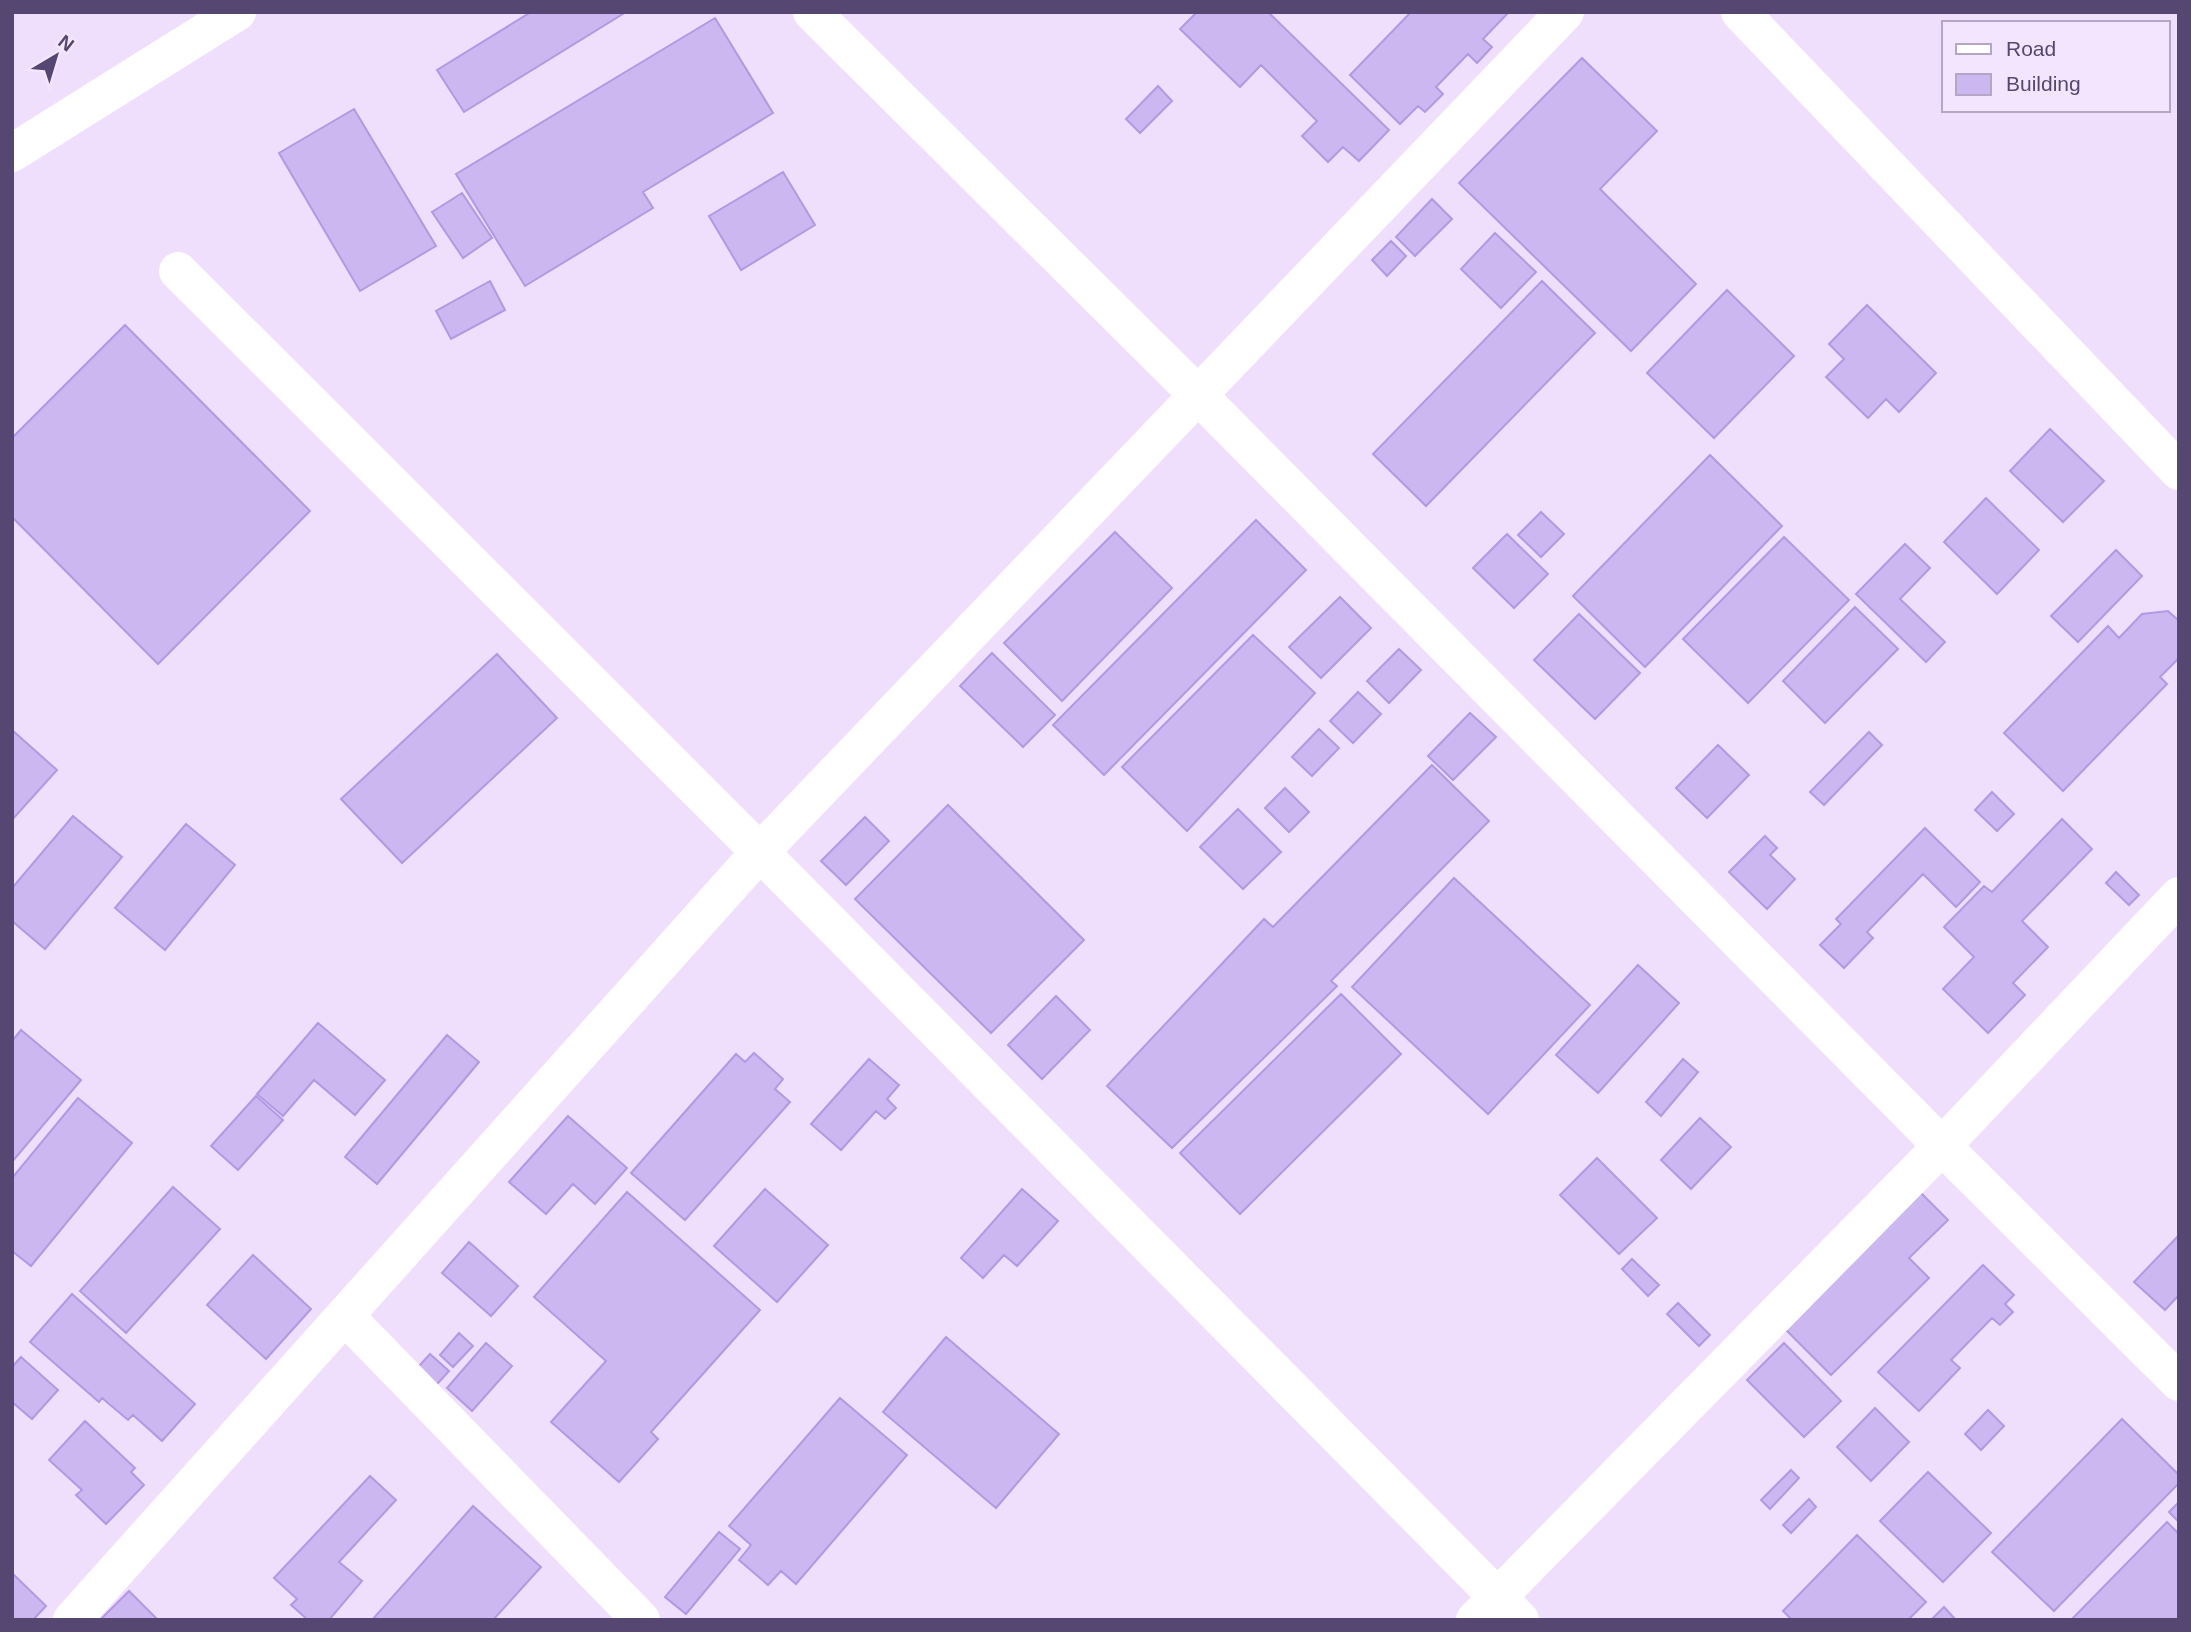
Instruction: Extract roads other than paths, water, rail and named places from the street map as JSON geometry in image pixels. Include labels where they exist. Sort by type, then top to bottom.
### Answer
[{"type":"street","points":[[12,153],[237,12]]},
{"type":"street","points":[[812,12],[1197,394],[2179,1382]]},
{"type":"street","points":[[72,1620],[760,852],[1565,12]]},
{"type":"street","points":[[1740,12],[2179,471]]},
{"type":"street","points":[[178,271],[760,852],[1497,1612],[2179,896]]},
{"type":"street","points":[[346,1317],[641,1620]]}]
